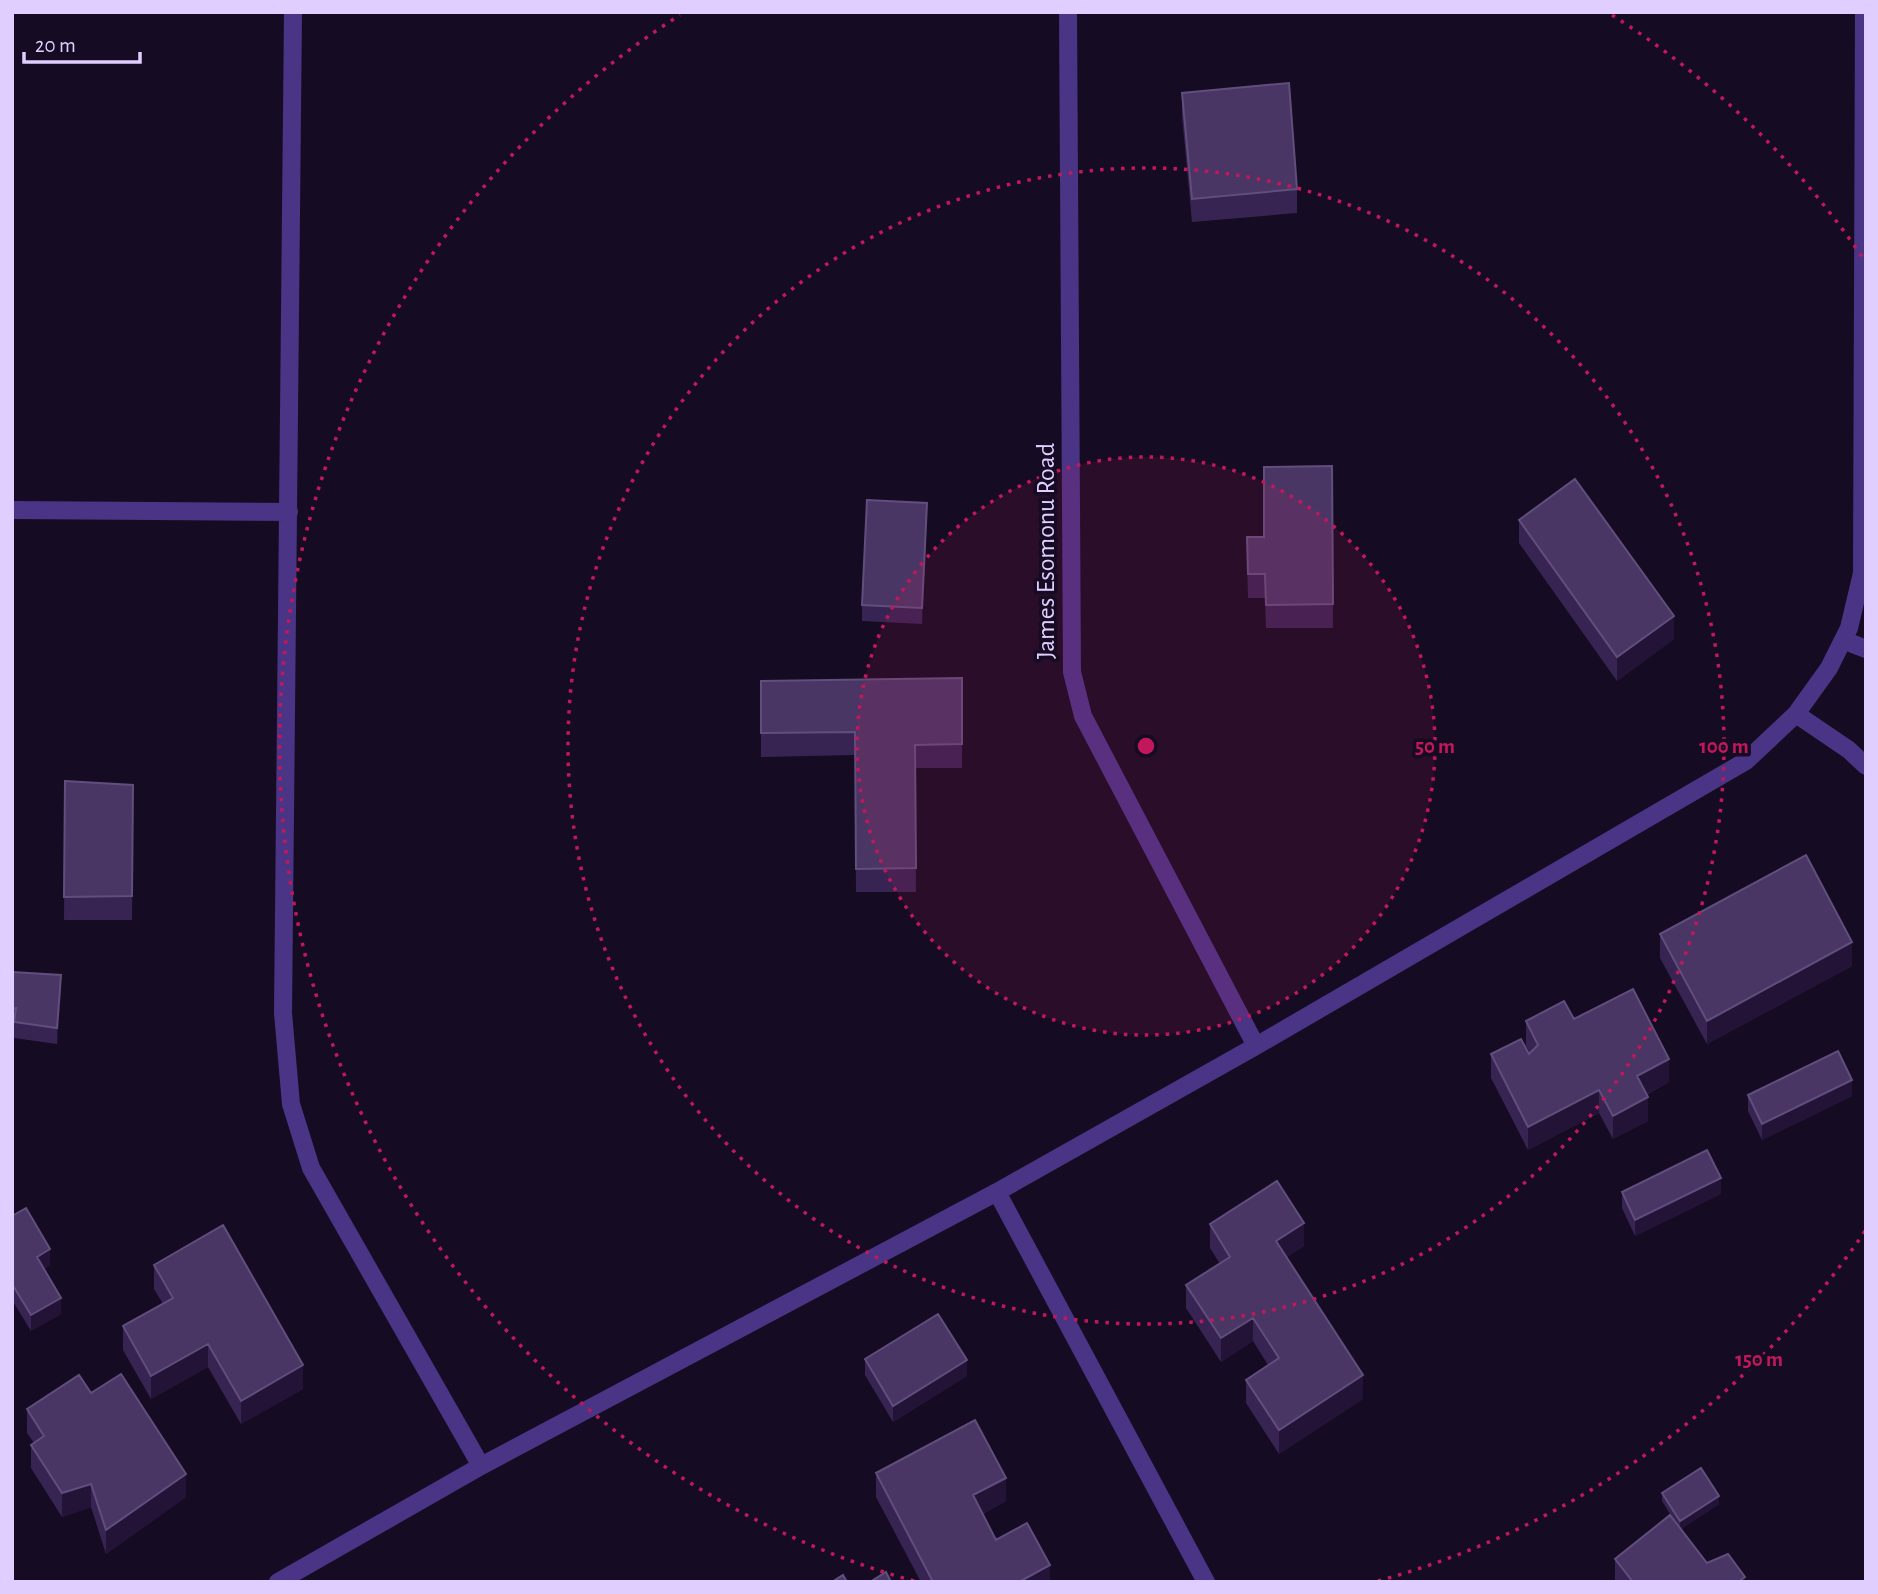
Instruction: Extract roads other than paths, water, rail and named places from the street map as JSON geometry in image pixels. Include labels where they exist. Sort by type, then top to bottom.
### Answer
[{"type":"street","points":[[293,12],[283,1013],[291,1104],[311,1168],[481,1466]]},
{"type":"street","name":"James Esomonu Road","points":[[1068,12],[1072,672],[1083,716],[1256,1046]]},
{"type":"street","points":[[278,1582],[481,1466],[997,1192],[1256,1046],[1746,761],[1796,715],[1829,668],[1849,628],[1862,573],[1864,12]]},
{"type":"street","points":[[12,510],[289,512]]},
{"type":"street","points":[[1843,639],[1866,649]]},
{"type":"street","points":[[1796,715],[1849,750],[1866,765]]},
{"type":"street","points":[[997,1192],[1206,1582]]}]
